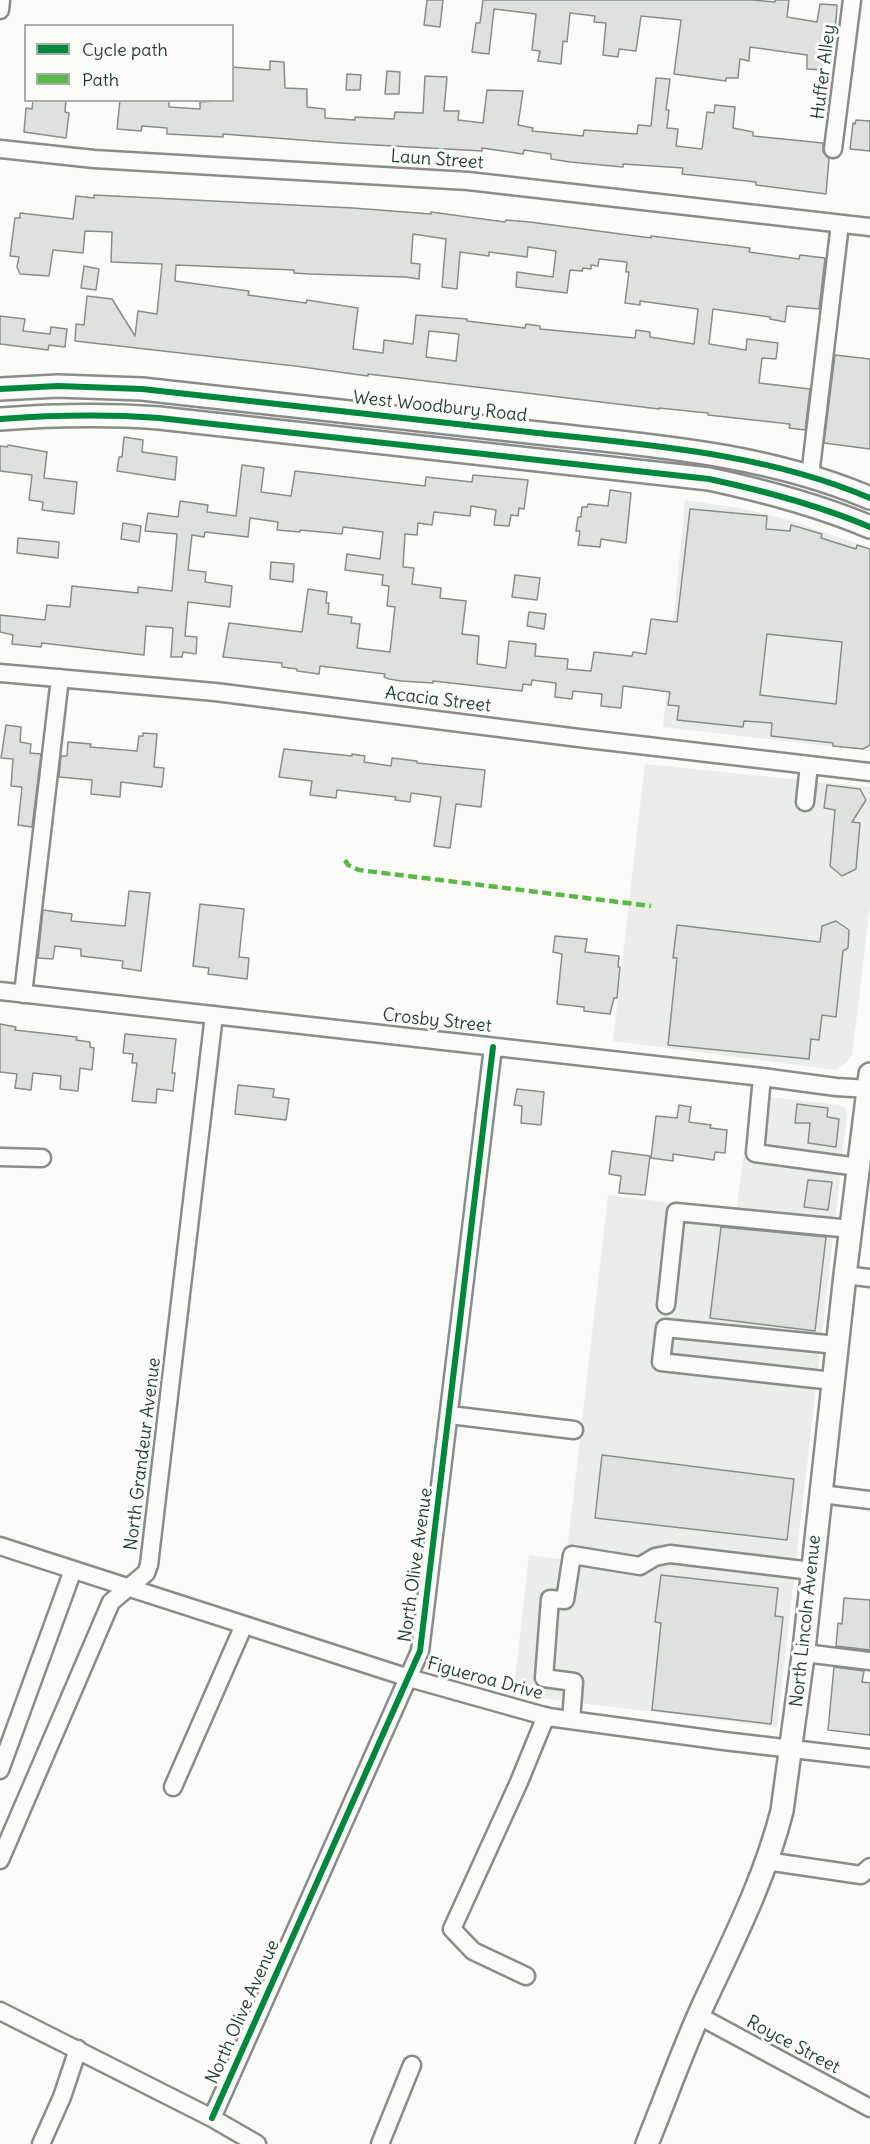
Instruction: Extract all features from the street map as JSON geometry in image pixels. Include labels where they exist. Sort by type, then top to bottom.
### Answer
[{"type":"main road","name":"West Woodbury Road","points":[[0,389],[58,386],[142,388],[664,447],[758,462],[810,476],[870,498]]},
{"type":"main road","points":[[0,419],[59,414],[159,417],[699,478],[749,487],[793,499],[837,513],[870,527]]},
{"type":"main road","name":"North Lincoln Avenue","points":[[647,2144],[699,2016],[755,1890],[782,1811],[804,1653],[845,1275],[870,1084]]},
{"type":"street","points":[[0,10],[1,0]]},
{"type":"street","name":"Huffer Alley","points":[[834,149],[852,0]]},
{"type":"street","name":"Laun Street","points":[[0,149],[94,159],[468,181],[870,227]]},
{"type":"street","points":[[810,476],[840,224]]},
{"type":"street","name":"Acacia Street","points":[[0,673],[215,692],[870,772]]},
{"type":"street","points":[[23,994],[60,678]]},
{"type":"street","points":[[805,802],[809,765]]},
{"type":"street","name":"Crosby Street","points":[[0,991],[836,1087],[870,1084]]},
{"type":"street","name":"North Grandeur Avenue","points":[[0,1860],[111,1602],[147,1573],[214,1015]]},
{"type":"street","name":"North Olive Avenue","points":[[212,2118],[420,1651],[493,1047]]},
{"type":"street","points":[[762,1077],[755,1153],[858,1167]]},
{"type":"street","points":[[0,1156],[42,1158]]},
{"type":"street","points":[[666,1305],[676,1212],[851,1229]]},
{"type":"street","points":[[845,1275],[870,1278]]},
{"type":"street","points":[[833,1382],[661,1362],[665,1328],[837,1344]]},
{"type":"street","points":[[450,1415],[574,1430]]},
{"type":"street","points":[[821,1494],[870,1500]]},
{"type":"street","name":"Figueroa Drive","points":[[0,1546],[409,1678],[546,1716],[724,1741],[870,1758]]},
{"type":"street","points":[[571,1720],[574,1682],[544,1678],[550,1599],[565,1600],[572,1555],[640,1566],[655,1557],[670,1554],[812,1571]]},
{"type":"street","points":[[0,1770],[73,1570]]},
{"type":"street","points":[[173,1787],[244,1625]]},
{"type":"street","points":[[804,1653],[870,1661]]},
{"type":"street","points":[[526,1977],[472,1951],[452,1929],[546,1716]]},
{"type":"street","points":[[766,1861],[861,1875],[870,1867]]},
{"type":"street","points":[[0,2011],[212,2118],[257,2144]]},
{"type":"street","name":"Royce Street","points":[[699,2016],[870,2108]]},
{"type":"street","points":[[41,2144],[62,2097],[78,2049]]},
{"type":"street","points":[[380,2144],[416,2068],[388,2144]]},
{"type":"shaded area","points":[[685,500],[739,508],[786,519],[870,548],[870,751],[663,727]]},
{"type":"shaded area","points":[[645,764],[870,787],[870,908],[852,1055],[836,1070],[613,1041]]},
{"type":"shaded area","points":[[752,1095],[840,1105],[846,1109],[847,1116],[777,1727],[547,1699],[514,1688],[529,1555],[566,1560],[608,1195],[736,1211]]},
{"type":"building","points":[[427,0],[443,0],[440,27],[424,25]]},
{"type":"building","points":[[483,0],[753,0],[775,2],[775,0],[789,0],[787,17],[817,22],[820,4],[837,5],[837,9],[834,41],[828,41],[828,44],[825,44],[822,70],[807,69],[807,55],[750,47],[749,61],[740,59],[738,78],[726,78],[726,81],[674,74],[681,20],[641,16],[636,51],[619,49],[618,57],[603,55],[606,23],[594,22],[595,16],[570,13],[567,42],[563,41],[561,64],[538,61],[540,51],[532,50],[536,14],[494,9],[489,54],[472,52],[476,23],[480,23]]},
{"type":"building","points":[[270,61],[284,62],[285,88],[307,89],[307,107],[325,109],[325,118],[394,119],[395,112],[423,113],[425,76],[447,77],[444,111],[459,111],[458,120],[483,123],[487,90],[523,91],[518,125],[533,128],[532,131],[583,136],[584,130],[637,134],[638,125],[651,126],[656,78],[670,79],[666,110],[669,110],[667,128],[678,129],[676,146],[702,149],[707,112],[714,113],[715,105],[735,107],[733,128],[753,132],[753,136],[823,143],[823,152],[829,159],[826,194],[756,185],[756,182],[682,174],[683,168],[623,164],[623,167],[570,162],[551,159],[551,154],[524,150],[523,154],[482,148],[482,151],[223,134],[223,137],[167,134],[167,128],[142,126],[141,131],[117,129],[120,102],[169,102],[169,107],[200,109],[200,102],[234,102],[234,67],[270,70]]},
{"type":"building","points":[[387,71],[400,72],[399,94],[385,94]]},
{"type":"building","points":[[347,74],[361,75],[360,90],[346,90]]},
{"type":"building","points":[[33,102],[66,102],[65,112],[69,113],[66,138],[24,132],[26,108],[32,109]]},
{"type":"building","points":[[856,120],[870,121],[870,151],[850,149],[853,123],[855,124]]},
{"type":"building","points":[[94,195],[431,214],[431,212],[750,248],[749,252],[799,259],[800,255],[825,258],[819,309],[787,306],[785,322],[770,319],[770,317],[713,309],[709,344],[746,350],[747,339],[778,343],[776,359],[762,358],[759,383],[810,389],[805,430],[789,428],[790,424],[708,415],[708,413],[75,341],[76,324],[84,325],[87,296],[112,299],[135,336],[138,311],[157,314],[162,264],[111,262],[112,232],[85,231],[83,253],[53,250],[49,276],[20,274],[17,267],[19,257],[10,256],[15,218],[20,218],[20,213],[73,219],[76,196],[94,198]],"holes":[[[413,234],[446,239],[442,287],[457,289],[460,252],[489,256],[489,252],[527,257],[528,247],[556,251],[553,277],[517,272],[516,287],[567,293],[570,270],[591,269],[591,265],[598,266],[599,259],[627,262],[626,272],[629,272],[625,303],[640,305],[640,301],[698,309],[694,344],[650,337],[650,332],[636,330],[635,338],[540,329],[540,326],[526,324],[525,328],[467,321],[467,319],[416,315],[413,344],[384,340],[383,353],[353,349],[358,308],[307,300],[306,303],[248,295],[249,291],[175,281],[176,265],[419,279],[420,264],[411,263]],[[429,331],[459,334],[456,361],[426,357]]]},
{"type":"building","points":[[84,266],[99,269],[96,290],[81,288]]},
{"type":"building","points":[[0,316],[25,319],[23,331],[50,334],[51,327],[67,329],[65,347],[49,345],[48,350],[0,344]]},
{"type":"building","points":[[835,355],[870,359],[870,449],[824,443]]},
{"type":"building","points":[[124,437],[143,440],[142,452],[177,457],[175,480],[117,471],[119,457],[122,457]]},
{"type":"building","points":[[8,445],[47,452],[44,478],[77,482],[74,514],[42,510],[43,502],[29,500],[32,475],[0,471],[0,446],[7,447]]},
{"type":"building","points":[[242,465],[264,468],[261,492],[291,496],[295,471],[425,486],[426,477],[472,482],[473,475],[528,480],[524,509],[519,508],[518,516],[511,515],[509,526],[494,525],[496,510],[471,506],[470,516],[434,512],[432,525],[418,523],[417,535],[405,534],[403,567],[414,568],[412,584],[441,588],[440,598],[466,601],[462,634],[479,636],[477,664],[506,668],[509,641],[536,644],[535,656],[568,659],[567,669],[591,671],[594,652],[630,656],[633,652],[646,654],[651,619],[677,622],[690,509],[767,516],[766,529],[790,531],[791,525],[822,534],[821,538],[856,549],[857,545],[870,549],[870,745],[863,749],[771,736],[772,723],[744,721],[743,727],[677,720],[679,706],[668,705],[670,692],[623,686],[621,708],[601,706],[602,694],[573,691],[572,699],[555,697],[556,683],[532,680],[531,685],[523,684],[522,691],[433,681],[433,683],[401,681],[384,677],[385,674],[320,666],[319,674],[282,667],[282,663],[223,657],[229,623],[302,632],[308,589],[327,592],[328,614],[352,617],[351,623],[360,624],[357,648],[390,652],[395,607],[387,606],[389,586],[382,585],[383,575],[345,570],[347,554],[380,559],[383,532],[343,527],[342,534],[277,530],[278,522],[250,518],[248,537],[205,532],[204,537],[192,535],[188,570],[206,572],[205,582],[232,586],[230,607],[188,602],[185,636],[197,637],[196,654],[183,652],[182,657],[171,657],[173,628],[146,626],[144,655],[42,643],[41,647],[12,644],[13,635],[0,632],[0,615],[45,620],[47,605],[70,607],[72,586],[138,593],[138,587],[172,591],[177,534],[145,531],[148,513],[178,517],[180,501],[208,505],[207,512],[236,516]],"holes":[[[767,634],[842,642],[836,704],[760,695]]]},
{"type":"building","points":[[610,490],[631,493],[626,543],[601,539],[600,547],[578,545],[580,531],[576,531],[582,507],[587,507],[588,504],[608,506]]},
{"type":"building","points":[[123,523],[141,526],[139,542],[121,539]]},
{"type":"building","points":[[18,538],[59,542],[58,558],[17,553]]},
{"type":"building","points":[[271,562],[294,564],[293,582],[270,579]]},
{"type":"building","points":[[515,575],[540,578],[537,600],[512,597]]},
{"type":"building","points":[[529,612],[546,614],[544,629],[527,626]]},
{"type":"building","points":[[6,725],[21,727],[20,742],[31,744],[30,753],[41,754],[32,827],[18,825],[22,787],[11,786],[13,759],[1,758]]},
{"type":"building","points":[[143,733],[157,734],[154,767],[164,768],[162,787],[121,782],[120,797],[91,794],[92,780],[59,777],[61,756],[67,756],[68,742],[91,744],[90,747],[137,751],[139,736],[143,736]]},
{"type":"building","points":[[284,749],[365,756],[364,762],[391,766],[392,758],[485,770],[481,807],[456,804],[450,848],[434,846],[441,797],[411,793],[410,802],[395,800],[396,797],[337,790],[336,798],[310,795],[312,781],[279,777]]},
{"type":"building","points":[[827,785],[860,789],[866,800],[852,822],[860,823],[856,869],[842,876],[830,866],[835,810],[824,808]]},
{"type":"building","points":[[129,891],[150,893],[141,971],[122,968],[123,961],[81,956],[81,949],[55,946],[53,959],[38,958],[43,910],[72,914],[71,921],[125,926]]},
{"type":"building","points":[[200,904],[244,909],[239,957],[249,958],[247,979],[208,974],[209,968],[193,966]]},
{"type":"building","points":[[836,921],[849,930],[848,948],[843,951],[836,1017],[822,1015],[819,1040],[811,1039],[809,1059],[668,1045],[677,958],[673,958],[677,925],[820,942],[822,926]]},
{"type":"building","points":[[555,936],[587,939],[585,952],[619,956],[617,998],[614,998],[610,1014],[584,1011],[584,1007],[557,1004],[562,954],[553,952]]},
{"type":"building","points":[[0,1024],[16,1027],[15,1030],[77,1037],[76,1040],[90,1042],[90,1047],[94,1048],[92,1070],[80,1068],[78,1091],[60,1089],[61,1076],[33,1073],[31,1090],[15,1088],[17,1074],[0,1072]]},
{"type":"building","points":[[125,1034],[176,1039],[172,1073],[175,1073],[173,1091],[157,1089],[156,1103],[132,1101],[137,1063],[132,1063],[133,1054],[123,1053]]},
{"type":"building","points":[[238,1085],[274,1089],[273,1097],[289,1099],[286,1120],[235,1114]]},
{"type":"building","points":[[517,1089],[544,1092],[541,1125],[521,1123],[522,1106],[514,1105]]},
{"type":"building","points":[[797,1104],[828,1108],[827,1117],[839,1119],[836,1147],[808,1143],[810,1123],[795,1123]]},
{"type":"building","points":[[679,1105],[691,1107],[689,1122],[727,1130],[725,1153],[715,1152],[714,1160],[673,1154],[673,1161],[651,1158],[656,1116],[677,1118]]},
{"type":"building","points":[[612,1151],[650,1156],[645,1195],[619,1193],[621,1176],[609,1174]]},
{"type":"building","points":[[808,1180],[832,1182],[828,1210],[804,1207]]},
{"type":"building","points":[[721,1227],[826,1237],[815,1331],[710,1318]]},
{"type":"building","points":[[602,1455],[794,1479],[787,1540],[595,1518]]},
{"type":"building","points":[[661,1575],[778,1588],[775,1616],[783,1617],[771,1724],[652,1710],[661,1623],[655,1622]]},
{"type":"building","points":[[844,1598],[870,1600],[870,1650],[836,1646],[838,1623],[842,1624]]},
{"type":"building","points":[[834,1667],[864,1671],[862,1682],[870,1683],[870,1735],[828,1730]]},
{"type":"marked path","points":[[345,860],[348,865],[359,870],[651,906]]},
{"type":"cycle path","points":[[0,389],[58,386],[142,389],[659,446],[745,460],[787,470],[829,482],[870,498]]},
{"type":"cycle path","points":[[0,419],[80,416],[159,418],[709,479],[791,499],[870,527]]},
{"type":"cycle path","points":[[212,2118],[420,1651],[493,1047]]}]
